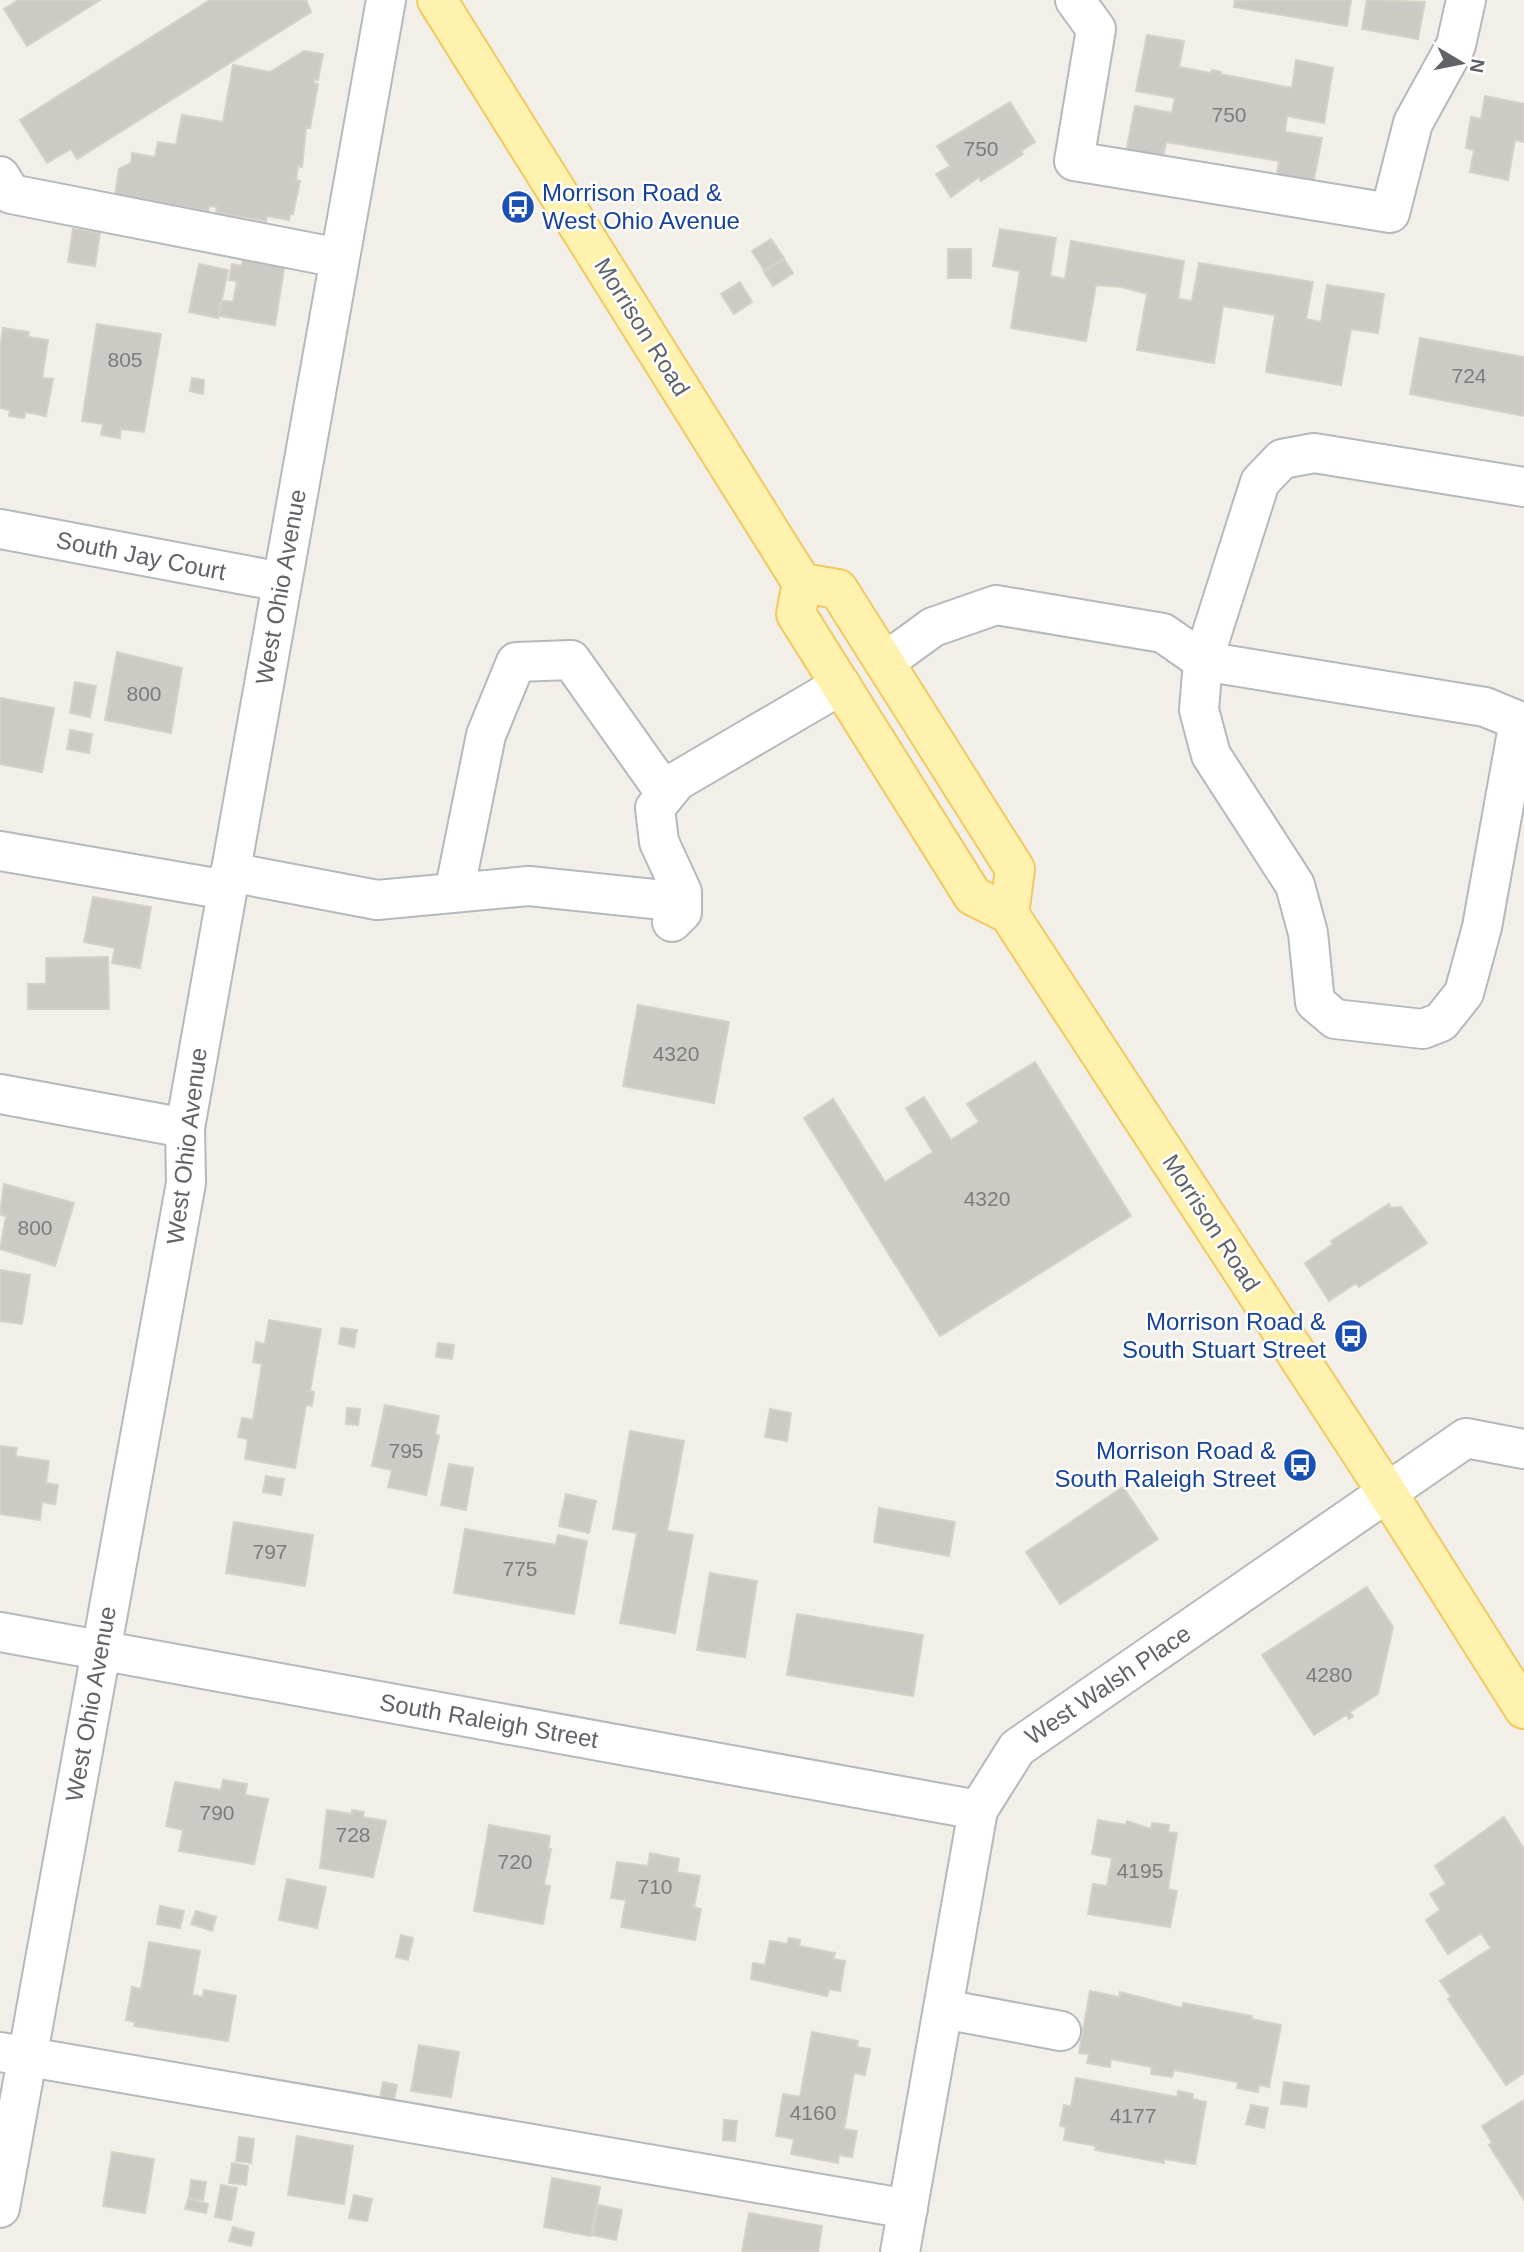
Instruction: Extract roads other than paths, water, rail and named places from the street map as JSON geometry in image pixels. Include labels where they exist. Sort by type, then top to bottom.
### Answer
[{"type":"main road","name":"Morrison Road","points":[[437,0],[802,583],[796,614],[973,895],[1009,914],[1388,1494],[1524,1709]]},
{"type":"main road","points":[[802,583],[838,589],[885,662],[1014,869],[1009,914]]},
{"type":"street","name":"West Ohio Avenue","points":[[0,2208],[14,2055],[101,1651],[186,1183],[185,1128],[386,0]]},
{"type":"street","points":[[1075,0],[1096,29],[1074,161],[1390,213],[1413,123],[1456,45],[1466,0]]},
{"type":"street","points":[[0,176],[11,194],[339,258]]},
{"type":"street","points":[[885,662],[933,627],[965,613],[996,606],[1163,633],[1203,661],[1485,707],[1522,722],[1482,927],[1464,993],[1441,1022],[1423,1029],[1335,1019],[1315,1002],[1308,933],[1294,885],[1212,755],[1199,710],[1203,661],[1260,482],[1282,459],[1314,453],[1524,487]]},
{"type":"street","name":"South Jay Court","points":[[0,529],[282,582]]},
{"type":"street","points":[[454,893],[486,735],[516,662],[571,660],[666,794]]},
{"type":"street","points":[[0,851],[377,900],[529,886],[675,914],[682,892],[659,842],[655,808],[677,781],[841,685]]},
{"type":"street","points":[[0,1094],[185,1128]]},
{"type":"street","name":"West Walsh Place","points":[[900,2252],[978,1810],[1017,1748],[1466,1438],[1524,1449]]},
{"type":"street","name":"South Raleigh Street","points":[[0,1632],[978,1810]]},
{"type":"street","points":[[943,2009],[1061,2031]]},
{"type":"street","points":[[14,2055],[908,2210]]},
{"type":"place","name":"Morrison Road & West Ohio Avenue","points":[[518,207]]},
{"type":"place","name":"Morrison Road & South Stuart Street","points":[[1351,1336]]},
{"type":"place","name":"Morrison Road & South Raleigh Street","points":[[1300,1465]]}]
